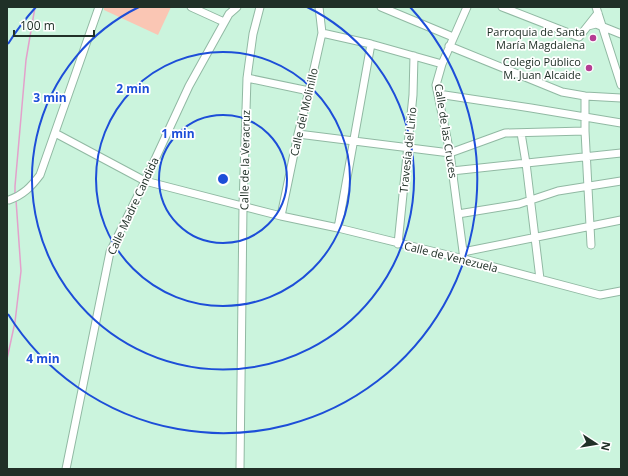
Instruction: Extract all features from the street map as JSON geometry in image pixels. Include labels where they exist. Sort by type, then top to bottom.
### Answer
[{"type":"street","points":[[13,199],[32,186],[40,175],[99,7]]},
{"type":"street","points":[[191,7],[224,22]]},
{"type":"street","name":"Calle Madre Candida","points":[[66,469],[110,252],[189,86],[224,22],[236,7]]},
{"type":"street","name":"Calle de la Veracruz","points":[[240,469],[247,78],[253,34],[260,7]]},
{"type":"street","name":"Calle del Molinillo","points":[[281,216],[298,134],[322,33],[319,7]]},
{"type":"street","points":[[381,7],[454,37]]},
{"type":"street","name":"Calle de las Cruces","points":[[464,260],[450,153],[436,85],[449,46],[467,7]]},
{"type":"street","points":[[502,7],[579,37],[588,26],[597,10]]},
{"type":"street","points":[[597,10],[621,85]]},
{"type":"street","points":[[588,26],[596,24],[621,34]]},
{"type":"street","points":[[322,33],[371,44],[442,64]]},
{"type":"street","points":[[338,228],[371,44]]},
{"type":"street","points":[[449,46],[562,92],[585,96],[621,98]]},
{"type":"street","name":"Travesía del Lirio","points":[[398,244],[413,95],[414,56]]},
{"type":"street","points":[[247,78],[309,91]]},
{"type":"street","points":[[438,94],[585,116],[621,123]]},
{"type":"street","points":[[585,96],[585,131],[591,245]]},
{"type":"street","points":[[298,134],[450,153],[505,133],[585,131]]},
{"type":"street","name":"Calle de Venezuela","points":[[55,133],[145,181],[281,216],[338,228],[600,295],[621,291]]},
{"type":"street","points":[[521,133],[540,279]]},
{"type":"street","points":[[452,171],[621,153]]},
{"type":"street","points":[[458,214],[519,204],[558,190],[621,180]]},
{"type":"street","points":[[463,252],[621,220]]},
{"type":"shaded area","points":[[104,7],[171,7],[158,35],[104,10]]},
{"type":"waterway","points":[[15,194],[26,60],[35,7]]},
{"type":"waterway","points":[[7,359],[15,322],[21,271],[16,200]]},
{"type":"place","name":"Parroquia de Santa María Magdalena","points":[[593,38]]},
{"type":"place","name":"Colegio Público M. Juan Alcaide","points":[[589,68]]}]
